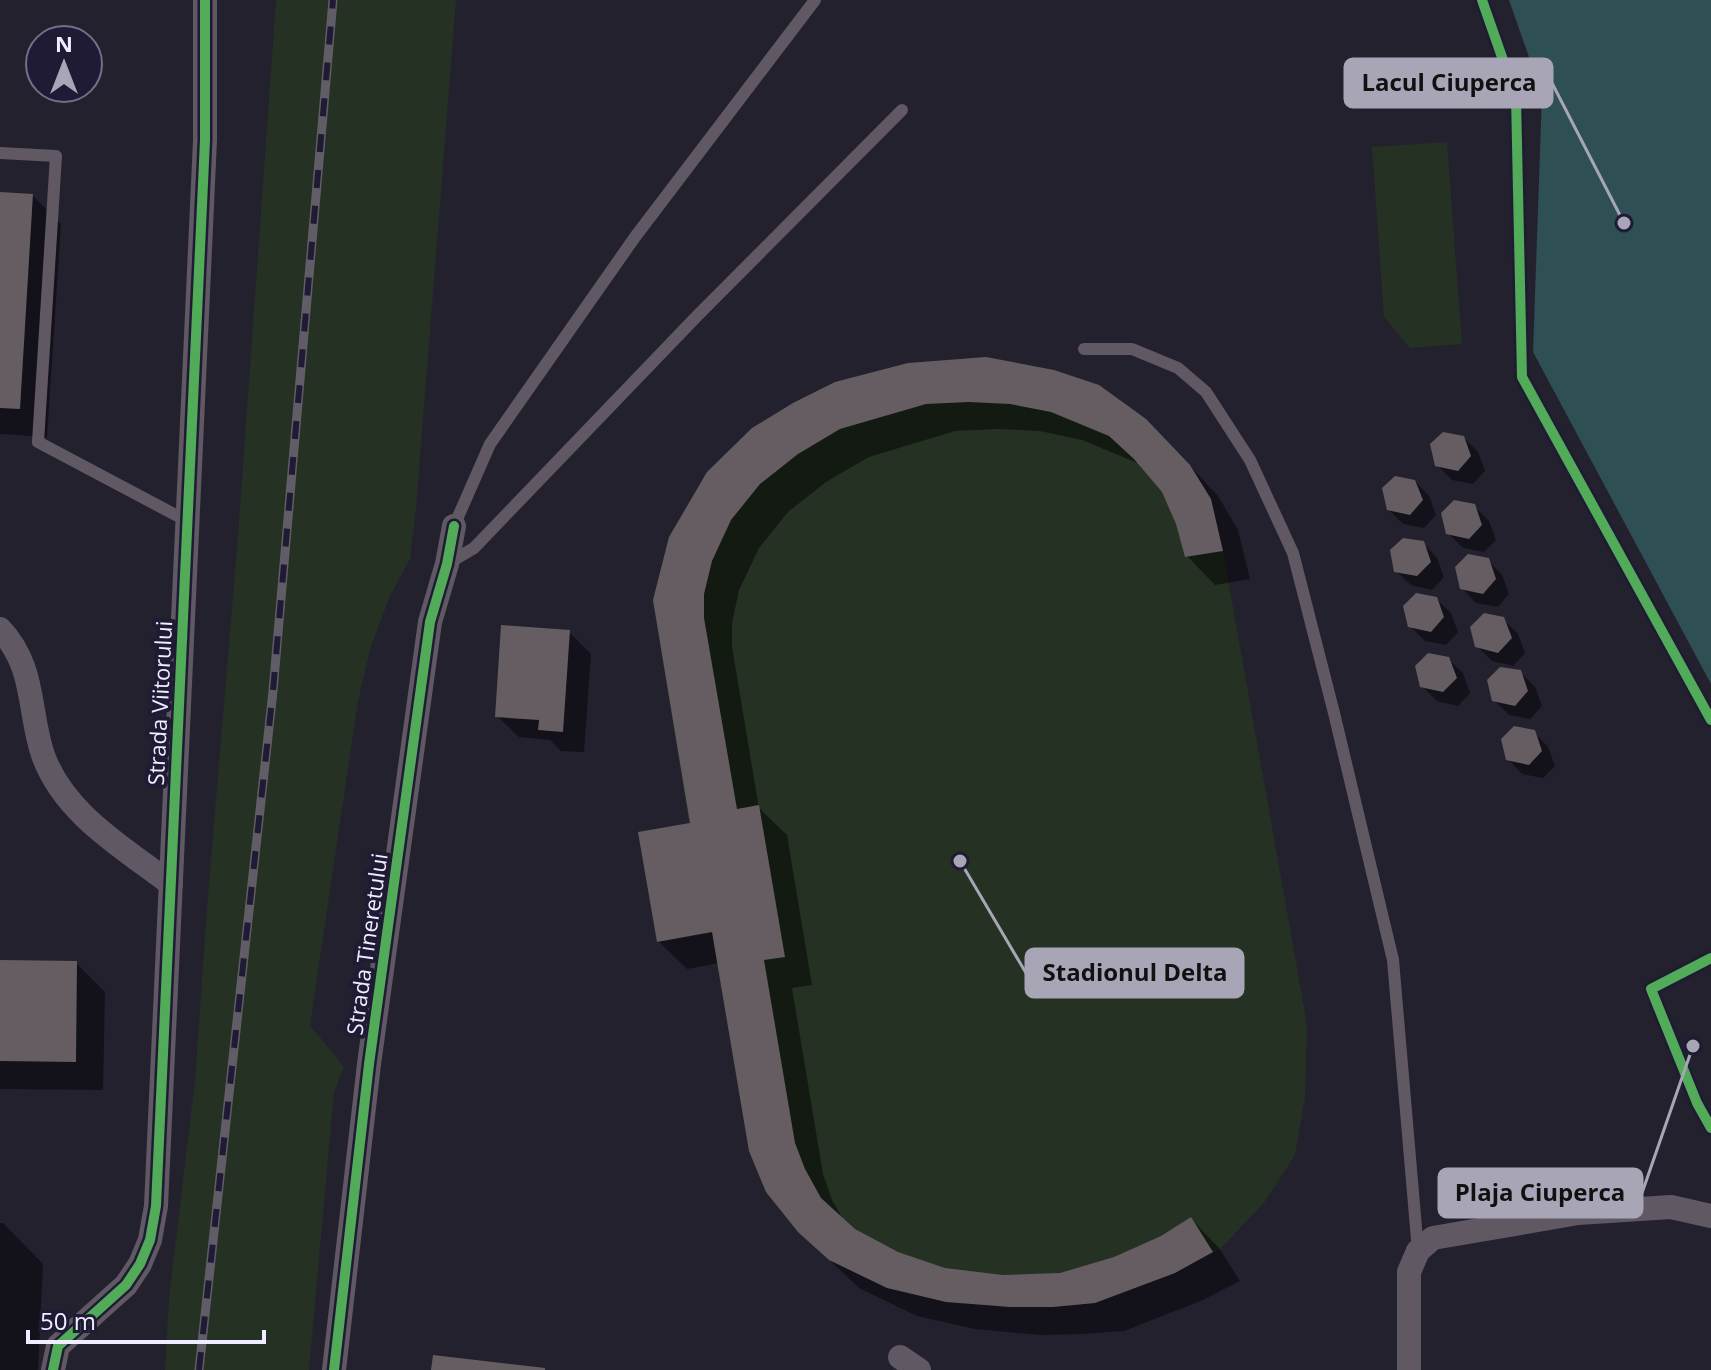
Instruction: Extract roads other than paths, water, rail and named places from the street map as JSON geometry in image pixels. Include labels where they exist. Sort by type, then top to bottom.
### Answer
[{"type":"street","name":"Strada Viitorului","points":[[53,1370],[58,1346],[126,1285],[140,1264],[150,1240],[156,1206],[205,140],[205,0]]},
{"type":"street","name":"Strada Tineretului","points":[[334,1370],[369,1064],[430,622],[447,564],[454,526]]},
{"type":"street","points":[[0,629],[9,639],[26,673],[43,755],[57,785],[86,819],[171,884]]},
{"type":"street","points":[[1409,1370],[1409,1272],[1418,1251],[1433,1238],[1578,1213],[1671,1207],[1711,1216]]},
{"type":"lane","points":[[454,526],[490,444],[635,237],[815,0]]},
{"type":"lane","points":[[447,564],[474,548],[697,316],[902,110]]},
{"type":"lane","points":[[0,153],[56,156],[38,442],[187,521]]},
{"type":"lane","points":[[1084,349],[1132,349],[1178,368],[1206,392],[1250,460],[1293,553],[1393,960],[1418,1251]]},
{"type":"railway","points":[[199,1370],[273,691],[333,0]]},
{"type":"place","name":"Lacul Ciuperca","points":[[1624,223]]},
{"type":"place","name":"Stadionul Delta","points":[[960,861]]},
{"type":"place","name":"Plaja Ciuperca","points":[[1693,1046]]}]
